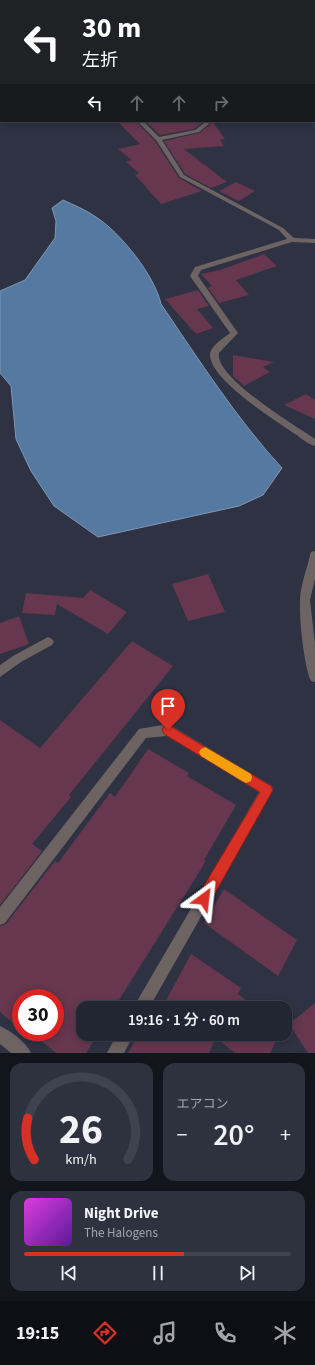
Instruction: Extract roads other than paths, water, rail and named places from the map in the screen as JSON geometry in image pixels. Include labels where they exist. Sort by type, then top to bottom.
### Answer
[{"type":"street","points":[[141,122],[158,139],[182,176],[281,229],[292,240]]},
{"type":"street","points":[[158,139],[197,131],[207,123],[206,122]]},
{"type":"street","points":[[315,240],[292,240],[198,270],[194,276],[234,334],[217,349],[214,356],[219,369],[232,384],[315,443]]},
{"type":"street","points":[[315,555],[306,600],[311,660],[315,676]]},
{"type":"street","points":[[0,672],[17,659],[48,642]]},
{"type":"street","points":[[0,918],[143,733],[168,730],[267,790],[145,1001]]},
{"type":"street","points":[[0,1034],[23,1053]]},
{"type":"street","points":[[114,1053],[122,1041]]},
{"type":"water","points":[[63,200],[96,217],[126,244],[152,281],[161,304],[204,367],[249,429],[282,468],[263,495],[239,506],[98,537],[54,506],[31,471],[16,439],[11,386],[0,373],[0,291],[25,280],[55,238],[56,221],[52,208]]}]
